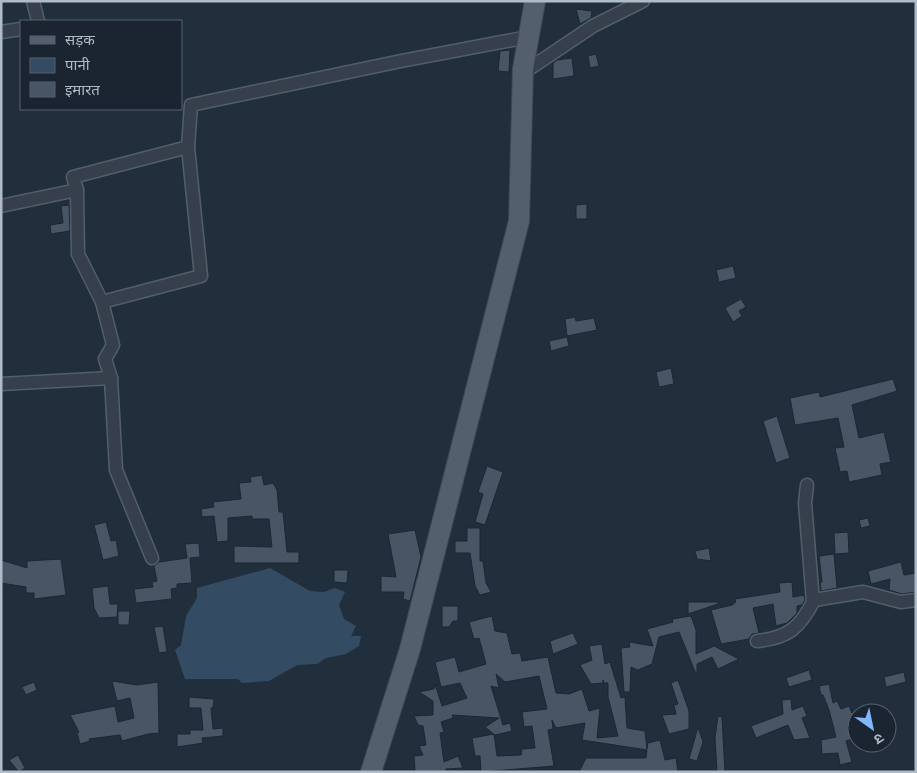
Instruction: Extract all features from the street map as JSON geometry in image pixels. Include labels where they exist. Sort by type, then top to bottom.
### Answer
[{"type":"main road","points":[[371,772],[410,649],[519,221],[523,73],[534,1]]},
{"type":"street","points":[[33,1],[38,20]]},
{"type":"street","points":[[523,73],[593,26],[643,1]]},
{"type":"street","points":[[1,32],[20,29]]},
{"type":"street","points":[[102,302],[201,276],[188,147],[191,105],[400,60],[528,37]]},
{"type":"street","points":[[152,558],[116,470],[110,378],[105,359],[113,345],[102,302],[78,254],[77,190],[73,177],[188,147]]},
{"type":"street","points":[[1,206],[77,190]]},
{"type":"street","points":[[1,384],[110,378]]},
{"type":"street","points":[[757,641],[776,639],[803,622],[813,602],[805,503],[807,485]]},
{"type":"street","points":[[813,602],[863,592],[902,602],[916,600]]},
{"type":"water","points":[[270,568],[310,591],[324,592],[335,588],[345,592],[339,605],[344,619],[356,626],[351,636],[361,636],[359,646],[346,654],[326,658],[317,664],[297,665],[269,681],[242,683],[238,679],[185,679],[175,650],[181,645],[186,616],[197,598],[197,588]]},
{"type":"building","points":[[576,9],[592,11],[591,18],[580,24]]},
{"type":"building","points":[[510,50],[509,72],[498,71],[500,51]]},
{"type":"building","points":[[596,54],[599,66],[590,68],[588,56]]},
{"type":"building","points":[[572,58],[574,76],[553,79],[553,63],[557,60]]},
{"type":"building","points":[[587,204],[587,219],[576,219],[576,205]]},
{"type":"building","points":[[69,205],[70,231],[51,234],[50,225],[63,223],[61,206]]},
{"type":"building","points":[[733,266],[736,278],[719,282],[716,270]]},
{"type":"building","points":[[741,299],[746,307],[739,311],[742,316],[733,322],[725,308]]},
{"type":"building","points":[[575,317],[576,321],[594,318],[597,330],[567,336],[565,319]]},
{"type":"building","points":[[567,337],[569,346],[551,351],[549,341]]},
{"type":"building","points":[[671,368],[674,384],[659,387],[656,372]]},
{"type":"building","points":[[893,379],[897,391],[852,405],[859,438],[884,432],[891,462],[880,464],[882,475],[849,482],[847,471],[840,472],[835,448],[844,447],[838,418],[795,425],[790,398],[819,392],[820,397]]},
{"type":"building","points":[[777,416],[790,458],[776,463],[763,421]]},
{"type":"building","points":[[487,466],[503,472],[485,525],[475,522],[483,494],[478,492]]},
{"type":"building","points":[[262,475],[264,485],[273,483],[277,490],[279,512],[283,512],[287,552],[299,552],[299,563],[234,563],[234,546],[272,547],[269,519],[252,519],[252,516],[228,518],[228,541],[217,542],[214,516],[202,517],[201,509],[214,507],[213,502],[241,499],[239,483],[251,482],[250,477]]},
{"type":"building","points":[[868,518],[870,526],[861,528],[859,520]]},
{"type":"building","points":[[106,522],[111,541],[116,540],[119,556],[103,560],[94,525]]},
{"type":"building","points":[[467,528],[480,528],[480,561],[483,561],[486,583],[491,592],[480,595],[475,586],[470,553],[455,553],[455,541],[467,541]]},
{"type":"building","points":[[415,530],[421,557],[410,601],[403,599],[404,592],[381,592],[381,576],[396,577],[388,534]]},
{"type":"building","points":[[848,532],[849,553],[835,554],[834,533]]},
{"type":"building","points":[[199,543],[200,557],[190,558],[192,583],[177,584],[177,588],[171,589],[172,599],[136,603],[134,589],[153,587],[152,582],[157,581],[154,566],[159,562],[187,558],[185,544]]},
{"type":"building","points":[[709,548],[711,561],[697,559],[695,551]]},
{"type":"building","points":[[834,554],[837,588],[821,591],[820,582],[822,582],[819,556]]},
{"type":"building","points":[[61,559],[66,595],[34,599],[34,593],[26,593],[26,587],[1,583],[1,560],[27,568],[27,561]]},
{"type":"building","points":[[901,562],[904,575],[916,573],[916,592],[902,594],[889,590],[890,579],[871,584],[868,571]]},
{"type":"building","points":[[334,570],[348,570],[347,583],[334,582]]},
{"type":"building","points":[[792,582],[793,597],[804,595],[805,600],[802,605],[797,606],[797,613],[787,623],[776,626],[773,604],[753,608],[759,633],[752,634],[749,639],[721,644],[711,610],[732,605],[736,602],[735,599],[780,592],[779,583]]},
{"type":"building","points":[[108,586],[110,604],[118,604],[117,617],[99,618],[94,608],[92,588]]},
{"type":"building","points":[[688,602],[718,602],[718,604],[688,614]]},
{"type":"building","points":[[442,606],[458,606],[458,621],[453,621],[449,627],[442,627]]},
{"type":"building","points":[[118,611],[130,611],[129,625],[118,625]]},
{"type":"building","points":[[492,616],[495,631],[507,633],[512,654],[520,653],[522,661],[548,657],[556,693],[569,694],[582,689],[589,711],[600,708],[597,738],[618,736],[608,697],[608,683],[604,683],[603,680],[603,683],[591,684],[580,665],[592,660],[589,646],[602,644],[605,664],[610,662],[621,698],[625,697],[627,728],[645,731],[647,749],[648,743],[660,740],[665,760],[676,758],[678,772],[579,772],[586,758],[646,758],[647,750],[582,740],[585,723],[556,728],[552,720],[553,729],[548,730],[554,766],[481,772],[480,756],[475,756],[472,738],[494,734],[485,727],[499,718],[452,715],[453,718],[441,722],[444,732],[440,733],[444,762],[458,756],[463,768],[446,769],[446,772],[415,772],[414,756],[423,755],[419,746],[426,745],[423,726],[418,725],[414,716],[433,715],[433,701],[419,692],[434,689],[435,684],[442,706],[467,698],[460,683],[441,687],[435,662],[455,657],[459,672],[486,664],[479,638],[474,639],[469,622]],"holes":[[[496,674],[505,682],[539,676],[547,709],[522,712],[524,727],[532,726],[535,748],[522,749],[521,755],[497,756],[494,734],[512,731],[510,723],[503,725],[491,686],[499,688]]]},
{"type":"building","points":[[691,616],[696,630],[696,654],[714,646],[739,659],[718,669],[712,657],[697,664],[696,674],[679,632],[659,637],[652,664],[638,670],[631,667],[630,692],[624,692],[621,648],[630,647],[629,642],[653,646],[647,629],[673,622],[672,619]]},
{"type":"building","points":[[163,626],[167,652],[159,653],[154,627]]},
{"type":"building","points":[[573,633],[578,644],[553,654],[550,641]]},
{"type":"building","points":[[809,670],[812,680],[789,687],[786,678]]},
{"type":"building","points":[[904,672],[906,682],[886,687],[884,677]]},
{"type":"building","points":[[678,680],[689,711],[689,729],[669,734],[662,715],[676,714],[674,705],[678,704],[671,683]]},
{"type":"building","points":[[112,681],[137,685],[158,682],[159,733],[122,741],[120,735],[89,739],[90,741],[80,744],[77,733],[79,732],[70,715],[115,706],[118,722],[134,718],[130,698],[117,701]]},
{"type":"building","points":[[34,682],[37,690],[26,695],[22,687]]},
{"type":"building","points":[[829,684],[833,703],[837,701],[841,709],[847,707],[847,753],[849,753],[852,762],[840,765],[838,753],[822,754],[821,740],[836,737],[829,710],[823,695],[821,695],[819,686]]},
{"type":"building","points":[[189,697],[214,699],[213,708],[211,708],[213,729],[223,728],[223,736],[202,738],[203,743],[177,747],[177,734],[190,734],[190,730],[203,730],[201,708],[189,708]]},
{"type":"building","points":[[791,699],[792,710],[803,706],[807,716],[802,718],[810,738],[794,740],[788,725],[756,738],[751,726],[783,714],[782,700]]},
{"type":"building","points":[[718,716],[722,717],[725,772],[717,772],[715,738]]},
{"type":"building","points":[[698,727],[703,742],[697,761],[689,759]]},
{"type":"building","points":[[18,755],[25,768],[19,772],[9,760]]}]
